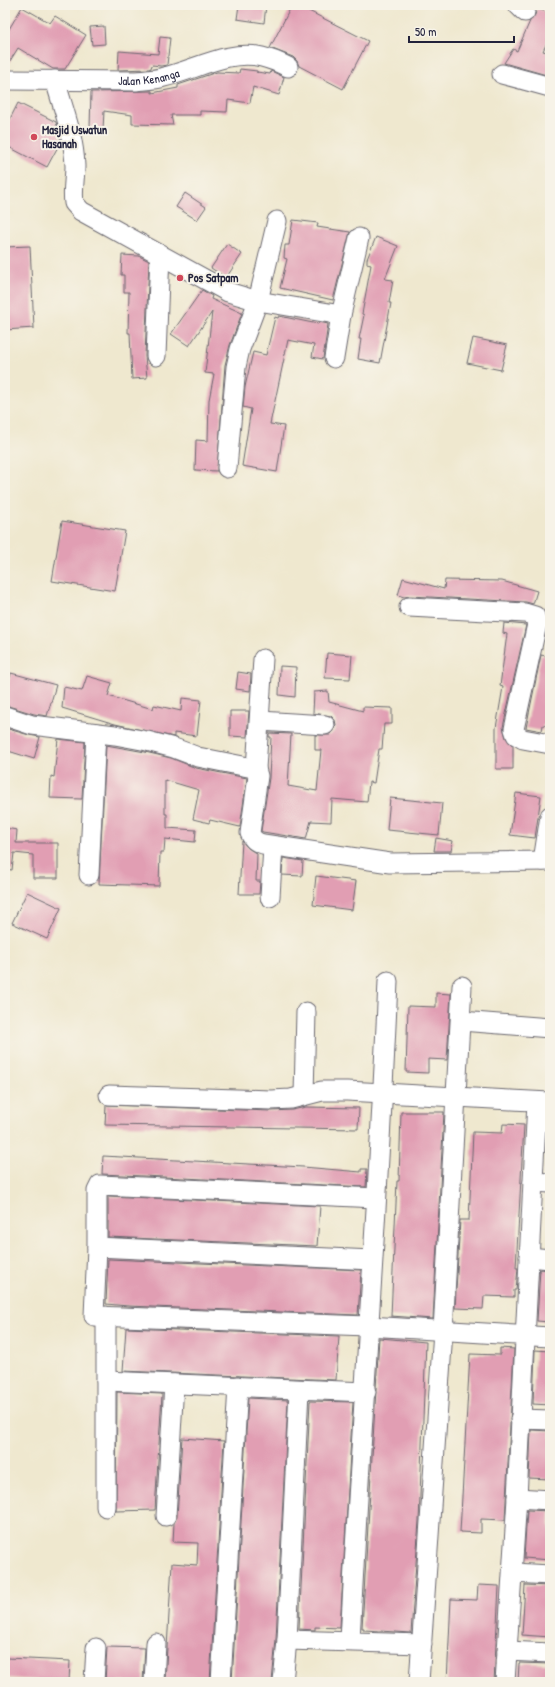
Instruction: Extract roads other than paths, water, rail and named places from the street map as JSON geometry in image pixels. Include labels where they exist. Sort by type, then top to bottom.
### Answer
[{"type":"street","name":"Jalan Kenanga","points":[[5,80],[151,80],[232,56],[262,57],[288,66]]},
{"type":"street","points":[[502,74],[550,87]]},
{"type":"street","points":[[55,80],[68,124],[73,149],[75,166],[74,203],[81,211],[223,290],[258,301],[341,315]]},
{"type":"street","points":[[227,468],[236,367],[240,349],[258,301],[277,220]]},
{"type":"street","points":[[334,358],[341,315],[359,238]]},
{"type":"street","points":[[156,356],[160,254]]},
{"type":"street","points":[[159,297],[178,266]]},
{"type":"street","points":[[409,607],[525,613],[535,616],[537,624],[514,729],[516,735],[523,739],[550,744]]},
{"type":"street","points":[[263,659],[256,769],[258,776],[250,833],[256,842],[273,846],[390,863],[546,861],[550,816]]},
{"type":"street","points":[[5,716],[32,725],[147,741],[174,748],[198,757],[256,769]]},
{"type":"street","points":[[260,721],[326,725]]},
{"type":"street","points":[[89,875],[96,733]]},
{"type":"street","points":[[270,897],[273,846]]},
{"type":"street","points":[[350,1641],[357,1513],[366,1392],[368,1326],[383,1093],[388,981]]},
{"type":"street","points":[[419,1682],[443,1331],[462,986]]},
{"type":"street","points":[[304,1095],[306,1012]]},
{"type":"street","points":[[461,1022],[550,1028]]},
{"type":"street","points":[[109,1095],[271,1100],[291,1099],[304,1095],[332,1091],[543,1102],[541,1182],[529,1257],[513,1573],[505,1682]]},
{"type":"street","points":[[376,1198],[100,1185],[97,1191],[97,1247],[94,1316],[368,1326],[550,1337]]},
{"type":"street","points":[[97,1247],[372,1260]]},
{"type":"street","points":[[529,1257],[550,1258]]},
{"type":"street","points":[[106,1316],[106,1507]]},
{"type":"street","points":[[106,1381],[366,1392]]},
{"type":"street","points":[[166,1516],[174,1384]]},
{"type":"street","points":[[221,1682],[238,1386]]},
{"type":"street","points":[[283,1682],[287,1640],[299,1390]]},
{"type":"street","points":[[520,1419],[550,1420]]},
{"type":"street","points":[[517,1498],[550,1500]]},
{"type":"street","points":[[513,1573],[550,1575]]},
{"type":"street","points":[[287,1640],[422,1644]]},
{"type":"street","points":[[154,1682],[156,1643]]},
{"type":"street","points":[[94,1682],[96,1648]]},
{"type":"street","points":[[507,1651],[550,1653]]},
{"type":"place","name":"Masjid Uswatun Hasanah","points":[[34,137]]},
{"type":"place","name":"Pos Satpam","points":[[180,278]]}]
